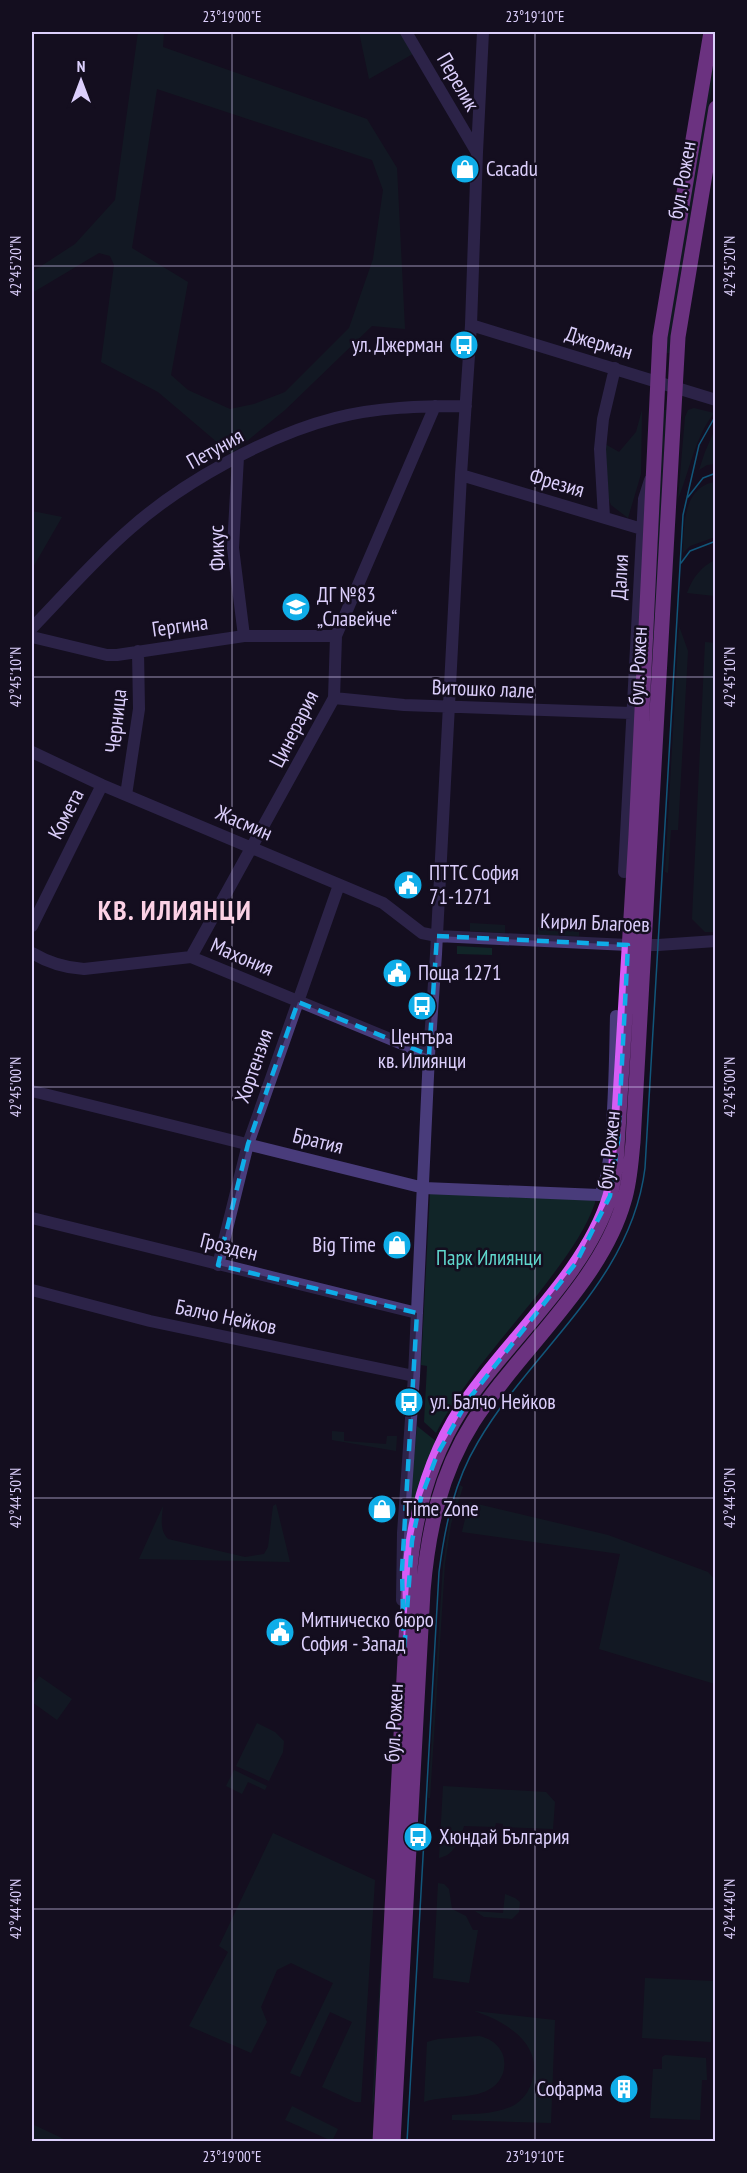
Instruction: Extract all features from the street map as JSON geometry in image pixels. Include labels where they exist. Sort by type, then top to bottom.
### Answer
[{"type":"main road","name":"бул. Рожен","points":[[380,2142],[404,1653],[412,1541],[421,1498],[437,1455],[454,1421],[576,1263],[594,1233],[610,1196],[617,1152],[619,1049],[636,945],[630,835],[663,309],[711,32]]},
{"type":"main road","name":"бул. Рожен","points":[[393,2142],[423,1591],[433,1515],[444,1481],[482,1408],[590,1270],[612,1233],[627,1189],[632,1158],[636,945],[674,387],[681,311],[716,108]]},
{"type":"street","name":"Перелик","points":[[406,32],[477,152]]},
{"type":"street","name":"бул. Рожен","points":[[404,1653],[401,1581],[471,325],[483,32]]},
{"type":"street","name":"Джерман","points":[[471,325],[716,400]]},
{"type":"street","points":[[604,518],[600,449],[603,419],[615,368]]},
{"type":"street","name":"Цинерария","points":[[191,957],[334,698],[336,636],[435,406]]},
{"type":"street","name":"Петуния","points":[[32,628],[131,528],[165,501],[238,457],[302,429],[337,417],[400,408],[466,406]]},
{"type":"street","name":"Фикус","points":[[238,457],[233,548],[244,636]]},
{"type":"street","name":"Далия","points":[[624,872],[630,835],[632,713],[644,499],[654,467]]},
{"type":"street","name":"Фрезия","points":[[461,475],[642,529]]},
{"type":"street","name":"Гергина","points":[[32,637],[107,655],[244,636],[336,636]]},
{"type":"street","name":"Черница","points":[[126,795],[139,709],[138,651]]},
{"type":"street","name":"Витошко лале","points":[[334,698],[404,705],[632,713]]},
{"type":"street","name":"Жасмин","points":[[32,752],[102,785],[382,903],[422,933],[437,936]]},
{"type":"street","name":"Комета","points":[[32,926],[102,785]]},
{"type":"street","name":"Хортензия","points":[[218,1264],[248,1144],[339,885]]},
{"type":"street","name":"Кирил Благоев","points":[[437,936],[636,945],[716,941]]},
{"type":"street","name":"Махония","points":[[32,953],[48,963],[84,969],[191,957],[429,1055]]},
{"type":"street","points":[[616,1016],[619,1049]]},
{"type":"street","name":"Братия","points":[[32,1091],[424,1188],[599,1195],[604,1187],[610,1149],[619,1049]]},
{"type":"street","name":"Грозден","points":[[32,1218],[417,1313]]},
{"type":"street","name":"Балчо Нейков","points":[[32,1290],[150,1321],[414,1376]]},
{"type":"highlighted area","points":[[437,936],[628,945],[618,1141],[610,1196],[576,1263],[468,1400],[437,1455],[421,1498],[412,1541],[404,1653],[402,1570],[417,1313],[218,1265],[248,1144],[298,1002],[429,1055]]},
{"type":"green space","points":[[138,32],[164,32],[163,47],[367,119],[397,168],[405,329],[372,326],[285,410],[231,454],[158,392],[101,362],[114,265],[110,256],[99,253],[32,293],[32,272],[75,244],[115,200]],"holes":[[[157,89],[372,160],[383,190],[373,259],[349,328],[285,392],[254,404],[230,409],[188,390],[171,375],[188,282],[132,248]]]},
{"type":"green space","points":[[359,32],[406,32],[418,51],[369,79]]},
{"type":"green space","points":[[715,42],[715,69],[678,290],[670,353],[666,353],[667,327]]},
{"type":"green space","points":[[694,408],[714,413],[697,444],[678,499],[685,417],[688,410]]},
{"type":"green space","points":[[642,410],[641,474],[628,518],[611,505],[608,497],[605,444],[619,452],[636,432]]},
{"type":"green space","points":[[663,410],[668,410],[647,789],[641,812]]},
{"type":"green space","points":[[715,429],[715,464],[707,465],[699,470],[705,452]]},
{"type":"green space","points":[[715,482],[715,537],[690,546],[683,553],[685,521],[691,500],[704,485]]},
{"type":"green space","points":[[32,511],[62,517],[32,569]]},
{"type":"green space","points":[[715,560],[715,596],[687,593],[698,573]]},
{"type":"green space","points":[[679,626],[688,651],[678,830],[671,830],[668,873],[665,872]]},
{"type":"green space","points":[[705,642],[716,643],[716,932],[705,932],[692,919]]},
{"type":"green space","points":[[470,923],[505,925],[505,933],[470,931]]},
{"type":"green space","points":[[538,927],[579,928],[579,936],[538,935]]},
{"type":"green space","points":[[457,946],[492,948],[492,955],[457,954]]},
{"type":"green space","name":"Парк Илиянци","points":[[430,1193],[595,1200],[586,1225],[567,1256],[473,1375],[436,1433],[424,1422],[427,1366],[421,1365]]},
{"type":"green space","points":[[417,1426],[437,1442],[407,1533]]},
{"type":"green space","points":[[332,1431],[344,1432],[344,1441],[386,1444],[387,1436],[397,1436],[396,1451],[332,1440]]},
{"type":"green space","points":[[460,1485],[463,1487],[451,1524],[445,1564],[430,1798],[428,1798],[443,1565],[449,1524]]},
{"type":"green space","points":[[469,1502],[608,1535],[708,1572],[715,1580],[715,1684],[599,1649],[620,1554],[462,1532]]},
{"type":"green space","points":[[276,1504],[290,1562],[139,1559],[163,1506],[162,1528],[168,1539],[245,1557],[264,1554],[268,1547],[273,1506]]},
{"type":"green space","points":[[39,1676],[72,1699],[57,1720],[32,1702],[32,1686]]},
{"type":"green space","points":[[257,1723],[275,1732],[284,1741],[283,1752],[269,1781],[236,1766]]},
{"type":"green space","points":[[234,1770],[267,1786],[265,1790],[248,1782],[242,1794],[226,1786]]},
{"type":"green space","points":[[443,1786],[546,1792],[555,1802],[553,1829],[503,1827],[503,1824],[496,1823],[495,1827],[464,1826],[453,1850],[439,1858]]},
{"type":"green space","points":[[273,1833],[375,1880],[361,2102],[355,2102],[322,2087],[352,2022],[330,2012],[300,2077],[290,2073],[333,1983],[291,1963],[277,1970],[261,2007],[267,2022],[251,2053],[189,2026],[228,1952],[219,1946]]},
{"type":"green space","points":[[438,1883],[444,1884],[449,1889],[452,1909],[466,1916],[473,1930],[478,1930],[469,1983],[433,1978]]},
{"type":"green space","points":[[505,1894],[520,1902],[519,1912],[512,1919],[484,1917],[475,1911],[503,1913]]},
{"type":"green space","points":[[382,1945],[384,1945],[372,2106]]},
{"type":"green space","points":[[645,1978],[714,1981],[711,2042],[642,2038]]},
{"type":"green space","points":[[474,2011],[555,2020],[551,2123],[452,2120],[452,2115],[493,2112],[509,2108],[522,2099],[533,2077],[534,2064],[531,2053],[517,2034],[497,2020]]},
{"type":"green space","points":[[479,2036],[489,2039],[502,2053],[504,2070],[497,2083],[489,2089],[468,2096],[424,2102],[427,2042]]},
{"type":"green space","points":[[665,2055],[706,2058],[707,2080],[702,2080],[700,2120],[650,2118],[653,2069],[662,2069],[662,2057]]},
{"type":"green space","points":[[292,2106],[338,2129],[332,2141],[285,2120]]},
{"type":"green space","points":[[32,2124],[68,2141],[32,2141]]},
{"type":"tram line","points":[[407,2142],[439,1572],[444,1538],[457,1489],[478,1442],[500,1408],[600,1280],[621,1246],[636,1209],[645,1168],[683,515],[699,445],[716,415]]},
{"type":"tram line","points":[[688,497],[703,478],[716,473]]},
{"type":"tram line","points":[[681,563],[690,551],[716,541]]},
{"type":"place","name":"Cacadu","points":[[465,169]]},
{"type":"place","name":"ул. Джерман","points":[[464,345]]},
{"type":"place","name":"ДГ №83 „Славейче“","points":[[296,607]]},
{"type":"place","name":"ПТТС София 71-1271","points":[[408,885]]},
{"type":"place","name":"Поща 1271","points":[[397,973]]},
{"type":"place","name":"Центъра кв. Илиянци","points":[[422,1006]]},
{"type":"place","name":"Big Time","points":[[397,1245]]},
{"type":"place","name":"ул. Балчо Нейков","points":[[409,1402]]},
{"type":"place","name":"Time Zone","points":[[382,1509]]},
{"type":"place","name":"Митническо бюро София - Запад","points":[[280,1632]]},
{"type":"place","name":"Хюндай България","points":[[418,1837]]},
{"type":"place","name":"Софарма","points":[[624,2089]]},
{"type":"district","name":"КВ. ИЛИЯНЦИ","points":[[175,911]]}]
